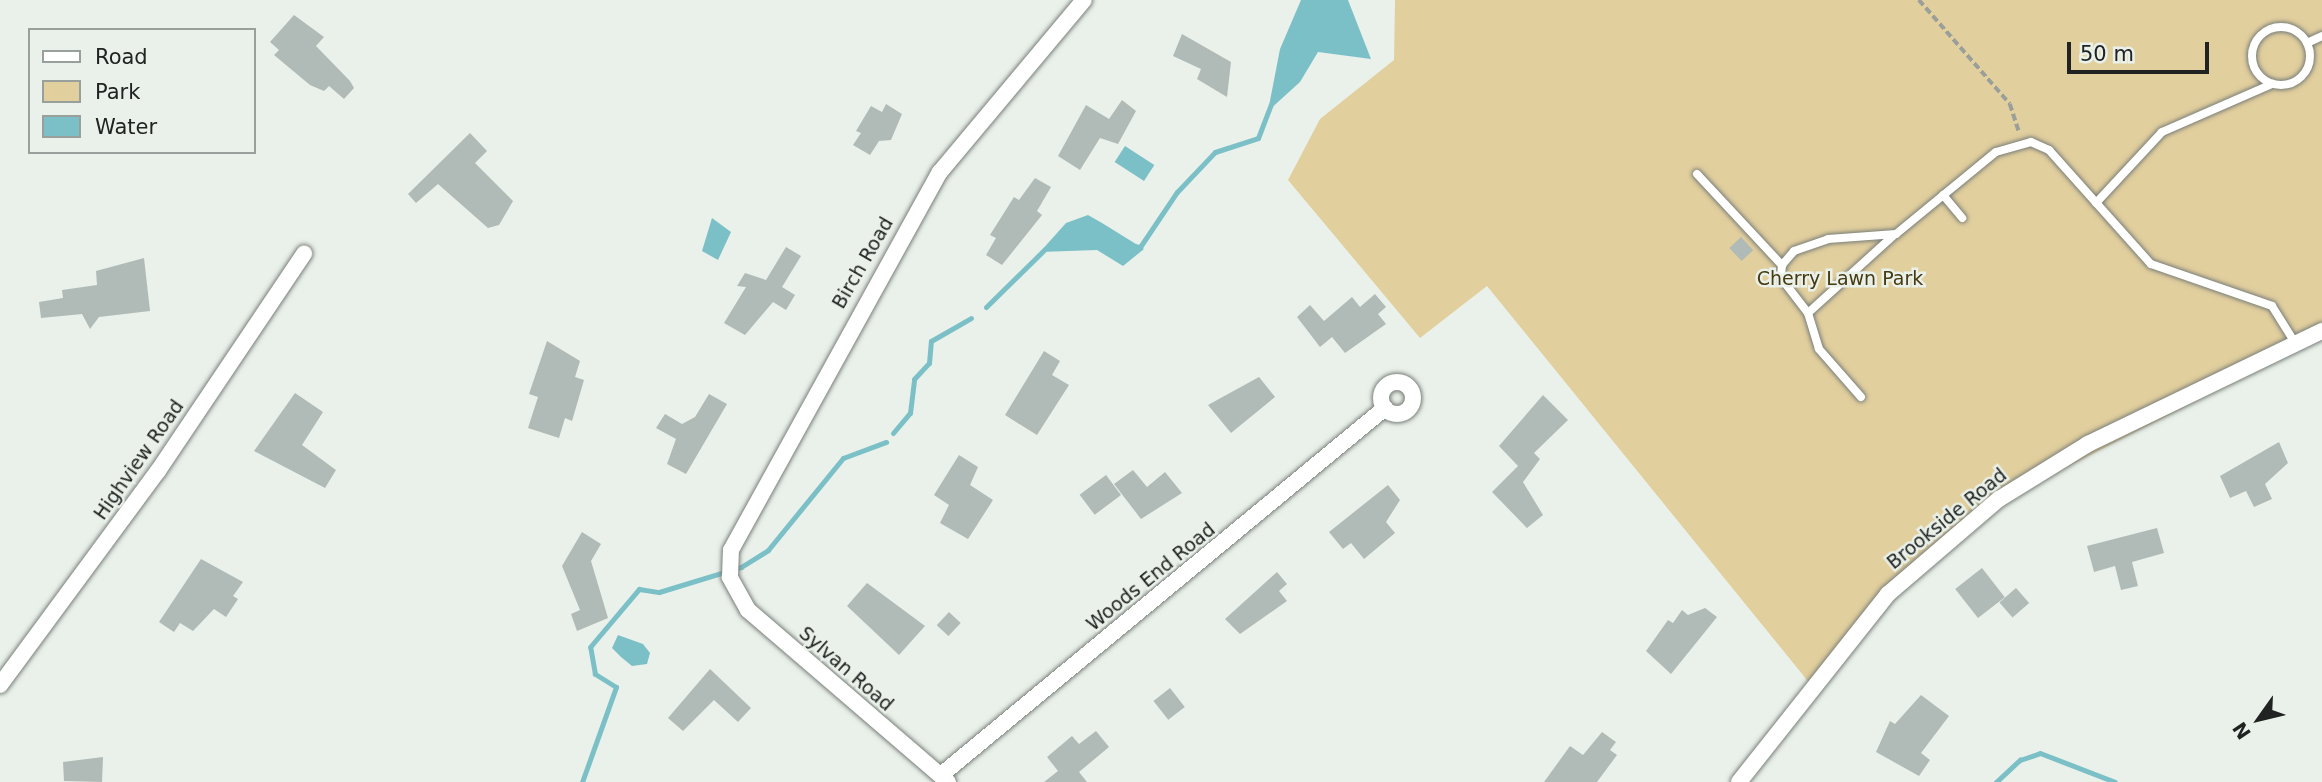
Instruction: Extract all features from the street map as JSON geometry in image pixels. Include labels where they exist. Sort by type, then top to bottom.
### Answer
[{"type":"street","name":"Birch Road","points":[[730,570],[739,528],[940,172],[1084,0]]},
{"type":"street","name":"Highview Road","points":[[0,685],[159,471],[304,254]]},
{"type":"street","name":"Brookside Road","points":[[1738,782],[1888,594],[1999,499],[2088,444],[2297,346],[2322,331]]},
{"type":"street","name":"Woods End Road","points":[[945,779],[1385,408]]},
{"type":"street","name":"Sylvan Road","points":[[730,570],[748,610],[945,779]]},
{"type":"lane","points":[[2272,84],[2252,58],[2259,37],[2279,27],[2307,43]]},
{"type":"lane","points":[[2307,43],[2322,36]]},
{"type":"lane","points":[[2096,203],[2162,132],[2272,84],[2303,75],[2307,43]]},
{"type":"lane","points":[[1808,313],[1943,195],[2019,141],[2049,149],[2151,264],[2272,306],[2297,346]]},
{"type":"lane","points":[[1697,174],[1782,265],[1792,300],[1808,313],[1819,349],[1861,397]]},
{"type":"lane","points":[[1943,195],[1962,218]]},
{"type":"lane","points":[[1782,265],[1811,242],[1896,234]]},
{"type":"path","points":[[1919,0],[2010,104],[2020,124],[2019,141]]},
{"type":"green space","name":"Cherry Lawn Park","points":[[1395,0],[2322,0],[2322,337],[2067,467],[1966,527],[1856,631],[1811,685],[1487,286],[1420,338],[1288,180],[1320,119],[1394,60]]},
{"type":"water","points":[[1301,0],[1348,0],[1371,59],[1318,52],[1300,82],[1268,111],[1280,49]]},
{"type":"water","points":[[1125,146],[1154,165],[1144,181],[1115,162]]},
{"type":"water","points":[[1088,215],[1144,249],[1123,266],[1097,250],[1040,252],[1066,223]]},
{"type":"water","points":[[712,218],[731,232],[718,260],[702,251]]},
{"type":"water","points":[[618,635],[643,644],[650,653],[647,664],[632,666],[612,648]]},
{"type":"building","points":[[294,15],[324,37],[316,46],[354,88],[344,99],[329,86],[324,91],[310,85],[274,55],[279,50],[270,42]]},
{"type":"building","points":[[1182,34],[1231,62],[1227,97],[1197,79],[1201,69],[1173,56]]},
{"type":"building","points":[[1122,100],[1136,111],[1118,144],[1100,138],[1080,170],[1058,156],[1086,105],[1109,119]]},
{"type":"building","points":[[886,104],[902,114],[891,140],[879,141],[870,155],[853,145],[861,133],[856,131],[871,106],[882,112]]},
{"type":"building","points":[[470,133],[487,151],[475,163],[513,201],[499,225],[488,228],[438,184],[416,203],[408,194]]},
{"type":"building","points":[[1035,178],[1051,187],[1037,211],[1042,215],[1002,265],[986,255],[996,238],[990,235],[1014,197],[1019,200]]},
{"type":"building","points":[[1741,237],[1753,250],[1742,261],[1729,248]]},
{"type":"building","points":[[786,247],[801,256],[782,287],[795,295],[786,310],[773,302],[745,335],[724,323],[746,287],[737,286],[745,273],[766,280]]},
{"type":"building","points":[[144,258],[150,311],[99,317],[90,329],[82,314],[41,318],[39,302],[63,298],[62,290],[97,285],[96,271]]},
{"type":"building","points":[[1375,294],[1386,307],[1378,314],[1386,324],[1345,353],[1332,337],[1320,347],[1297,317],[1310,305],[1324,321],[1352,297],[1360,307]]},
{"type":"building","points":[[547,341],[580,361],[575,377],[584,380],[572,421],[565,418],[559,438],[528,428],[538,397],[529,394]]},
{"type":"building","points":[[1044,351],[1060,361],[1052,375],[1069,385],[1037,435],[1005,415]]},
{"type":"building","points":[[1259,377],[1275,397],[1231,433],[1208,405]]},
{"type":"building","points":[[295,393],[323,412],[302,445],[336,470],[325,488],[254,451]]},
{"type":"building","points":[[709,394],[727,404],[686,474],[667,464],[676,439],[656,428],[665,414],[682,424],[695,417]]},
{"type":"building","points":[[1543,395],[1568,420],[1534,453],[1540,459],[1523,482],[1543,515],[1527,528],[1492,492],[1518,466],[1499,446]]},
{"type":"building","points":[[2279,442],[2288,463],[2265,484],[2272,499],[2254,507],[2246,491],[2230,498],[2220,476]]},
{"type":"building","points":[[959,455],[978,467],[970,485],[993,500],[968,539],[940,523],[949,505],[934,495]]},
{"type":"building","points":[[1133,470],[1147,487],[1165,472],[1182,493],[1141,519],[1114,484]]},
{"type":"building","points":[[1106,475],[1121,495],[1095,515],[1080,495]]},
{"type":"building","points":[[1388,485],[1400,500],[1386,522],[1395,533],[1364,559],[1351,543],[1343,549],[1329,532]]},
{"type":"building","points":[[2157,528],[2164,553],[2132,562],[2138,586],[2121,590],[2115,566],[2094,572],[2087,546]]},
{"type":"building","points":[[582,532],[601,544],[591,561],[608,618],[577,631],[571,614],[580,610],[562,566]]},
{"type":"building","points":[[201,559],[243,582],[233,596],[238,599],[226,617],[214,609],[193,631],[180,623],[174,632],[159,622]]},
{"type":"building","points":[[1982,568],[2005,597],[1978,618],[1955,589]]},
{"type":"building","points":[[1277,572],[1287,584],[1279,591],[1287,601],[1240,634],[1225,619]]},
{"type":"building","points":[[867,583],[925,626],[899,655],[847,606]]},
{"type":"building","points":[[2016,588],[2029,603],[2013,618],[1999,602]]},
{"type":"building","points":[[1705,608],[1717,617],[1671,674],[1646,651],[1668,620],[1673,623],[1682,610],[1688,615]]},
{"type":"building","points":[[949,612],[961,623],[948,636],[937,625]]},
{"type":"building","points":[[710,669],[751,708],[738,722],[714,700],[683,731],[668,718]]},
{"type":"building","points":[[1170,688],[1185,707],[1168,720],[1153,701]]},
{"type":"building","points":[[1921,695],[1949,716],[1921,753],[1930,760],[1919,776],[1876,752],[1890,721],[1895,724]]},
{"type":"building","points":[[1096,731],[1109,747],[1079,772],[1087,782],[1044,782],[1058,771],[1047,757],[1072,736],[1079,744]]},
{"type":"building","points":[[1602,732],[1616,742],[1610,750],[1617,755],[1597,782],[1544,782],[1570,746],[1583,755]]},
{"type":"building","points":[[103,757],[102,782],[64,781],[63,762]]},
{"type":"waterway","points":[[1134,246],[1140,247],[1177,192],[1215,152],[1258,138],[1271,104]]},
{"type":"waterway","points":[[986,307],[1045,249]]},
{"type":"waterway","points":[[893,433],[910,413],[914,379],[929,363],[931,341],[971,318]]},
{"type":"waterway","points":[[582,782],[616,687],[595,674],[590,647],[639,589],[659,592],[741,567],[768,550],[843,458],[886,442]]},
{"type":"waterway","points":[[1996,782],[2020,760],[2040,753],[2115,782]]}]
